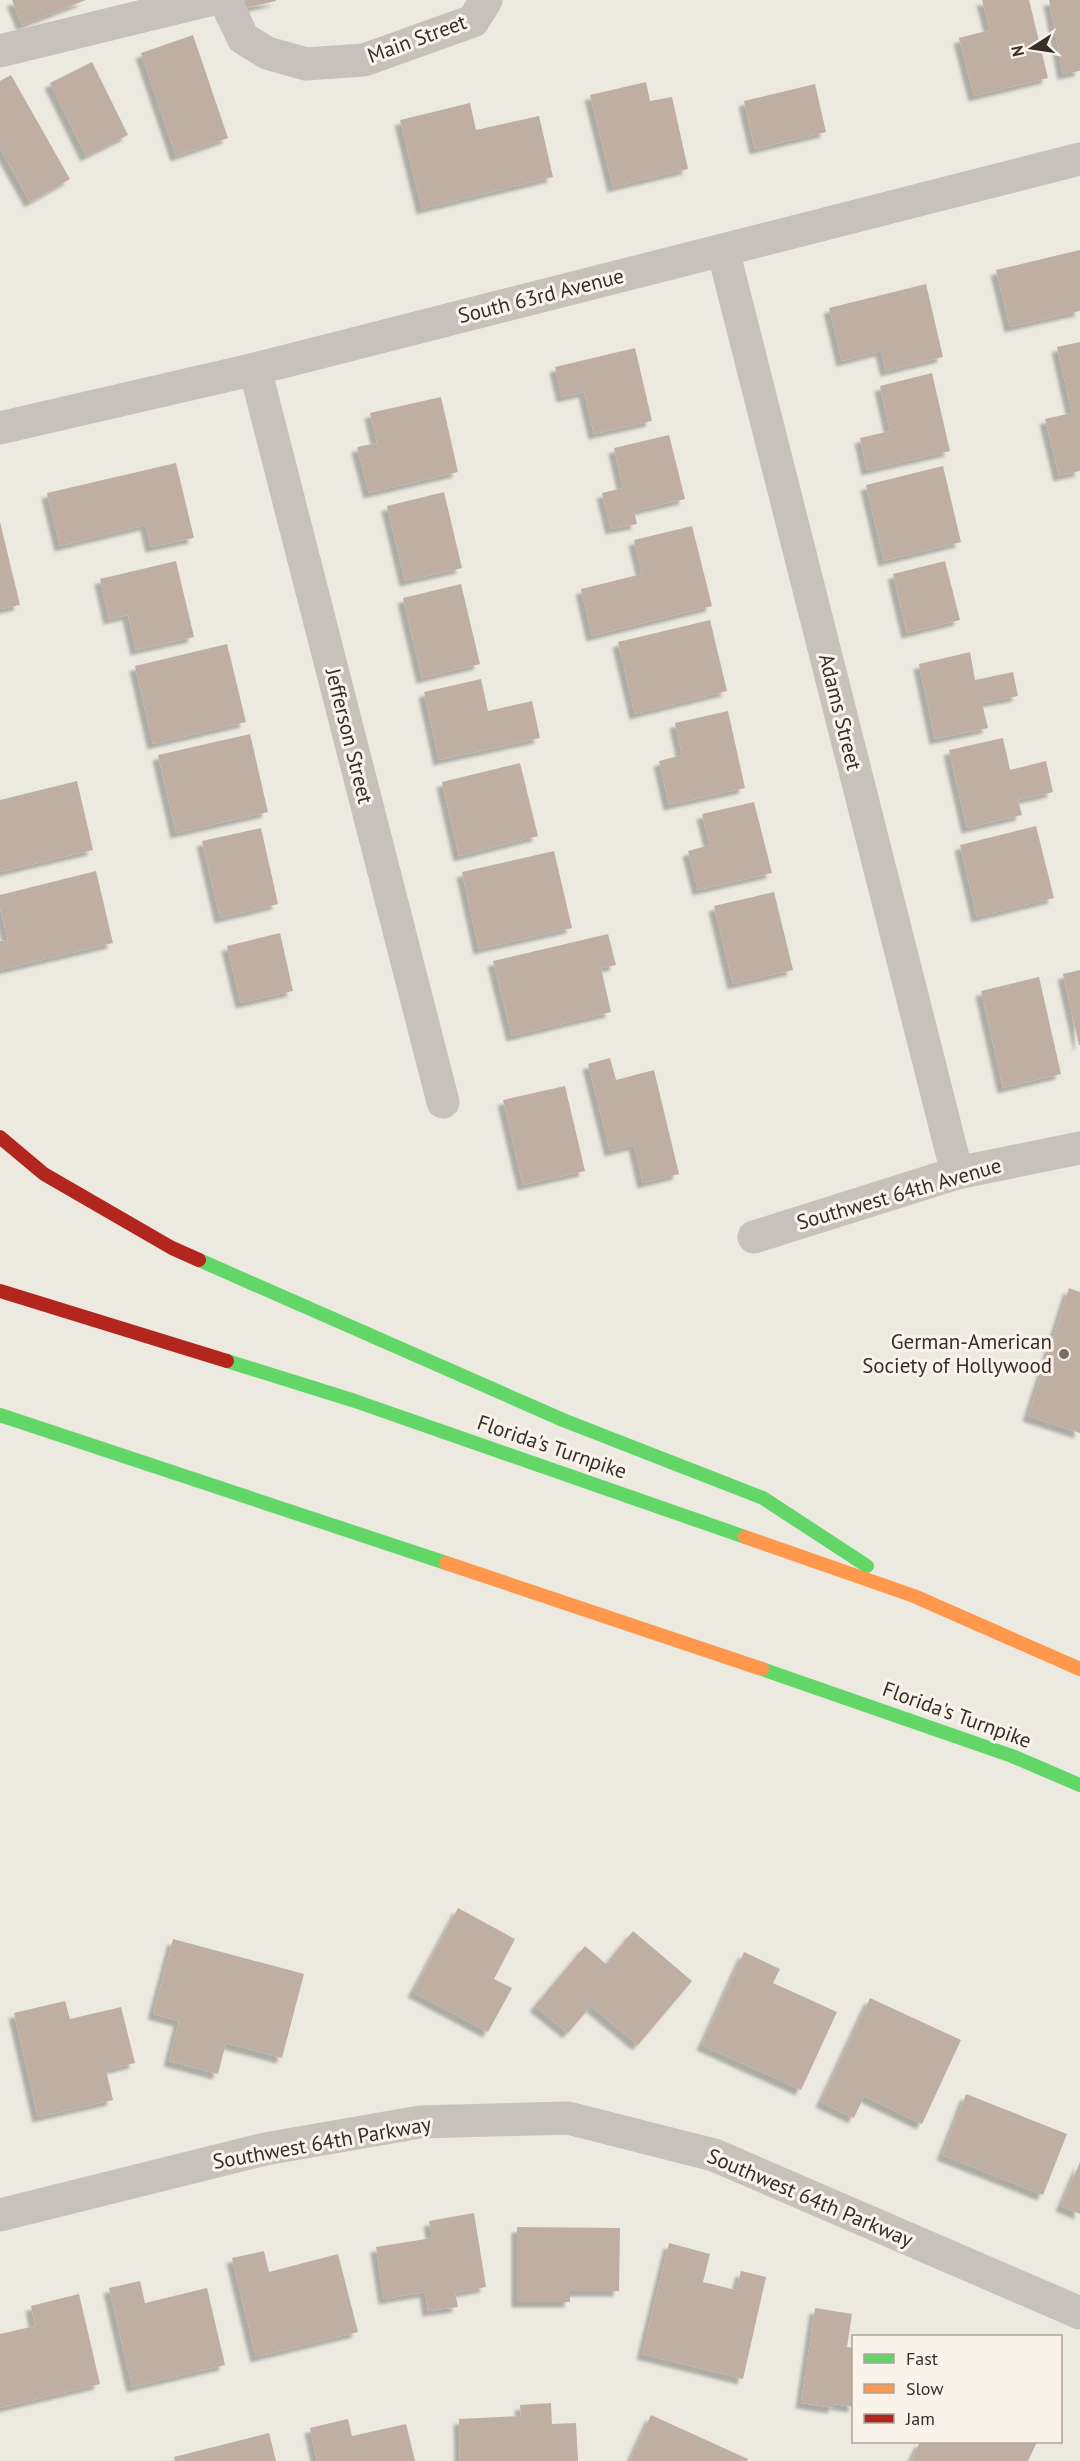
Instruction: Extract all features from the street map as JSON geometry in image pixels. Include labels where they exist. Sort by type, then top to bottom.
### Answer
[{"type":"highway","points":[[0,1137],[44,1174],[172,1248],[563,1420],[763,1498],[914,1596]]},
{"type":"highway","name":"Florida's Turnpike","points":[[0,1291],[352,1400],[914,1596],[1080,1669]]},
{"type":"highway","name":"Florida's Turnpike","points":[[0,1415],[707,1650],[1012,1756],[1080,1785]]},
{"type":"street","points":[[0,51],[209,0]]},
{"type":"street","name":"Main Street","points":[[225,0],[243,38],[267,53],[306,64],[364,60],[473,21],[486,0]]},
{"type":"street","name":"South 63rd Avenue","points":[[0,428],[255,369],[1080,159]]},
{"type":"street","name":"Adams Street","points":[[723,250],[957,1173]]},
{"type":"street","name":"Jefferson Street","points":[[255,369],[443,1102]]},
{"type":"street","name":"Southwest 64th Avenue","points":[[754,1237],[957,1173],[1080,1148]]},
{"type":"street","name":"Southwest 64th Parkway","points":[[0,2215],[265,2149],[420,2122],[568,2118],[714,2155],[1080,2313]]},
{"type":"building","points":[[12,0],[86,0],[22,25]]},
{"type":"building","points":[[244,0],[276,0],[276,1],[245,8]]},
{"type":"building","points":[[982,0],[1029,0],[1048,78],[974,96],[959,38],[990,30]]},
{"type":"building","points":[[1049,0],[1080,0],[1080,71],[1063,74]]},
{"type":"building","points":[[193,35],[228,138],[176,156],[141,53]]},
{"type":"building","points":[[92,62],[128,135],[86,156],[50,83]]},
{"type":"building","points":[[11,75],[70,179],[30,202],[0,148],[0,81]]},
{"type":"building","points":[[646,82],[650,101],[672,97],[688,169],[613,187],[590,95]]},
{"type":"building","points":[[815,84],[826,132],[755,149],[744,101]]},
{"type":"building","points":[[470,103],[476,130],[539,116],[553,177],[422,209],[400,120]]},
{"type":"building","points":[[1080,250],[1080,311],[1010,327],[996,270]]},
{"type":"building","points":[[926,284],[943,357],[886,371],[881,351],[842,361],[829,308]]},
{"type":"building","points":[[1080,342],[1080,471],[1059,476],[1045,419],[1072,413],[1057,347]]},
{"type":"building","points":[[635,348],[652,421],[594,434],[584,392],[562,397],[555,367]]},
{"type":"building","points":[[932,373],[950,451],[867,470],[860,438],[890,431],[880,386]]},
{"type":"building","points":[[441,397],[458,472],[369,493],[357,447],[377,443],[370,413]]},
{"type":"building","points":[[669,435],[685,499],[634,511],[637,524],[611,529],[602,493],[623,488],[614,448]]},
{"type":"building","points":[[176,463],[194,538],[151,547],[146,525],[60,546],[47,493]]},
{"type":"building","points":[[943,466],[961,542],[884,561],[866,485]]},
{"type":"building","points":[[444,492],[462,568],[405,581],[387,506]]},
{"type":"building","points":[[0,522],[20,605],[0,609]]},
{"type":"building","points":[[692,526],[712,606],[592,636],[581,589],[642,574],[634,540]]},
{"type":"building","points":[[176,561],[194,637],[136,650],[128,615],[109,619],[100,579]]},
{"type":"building","points":[[945,561],[960,620],[907,633],[893,574]]},
{"type":"building","points":[[461,584],[480,664],[422,678],[403,598]]},
{"type":"building","points":[[710,620],[727,691],[635,714],[618,642]]},
{"type":"building","points":[[227,644],[246,722],[153,744],[135,666]]},
{"type":"building","points":[[970,652],[975,680],[1013,672],[1018,696],[982,703],[988,728],[935,739],[919,664]]},
{"type":"building","points":[[481,679],[488,711],[532,701],[540,738],[439,760],[424,692]]},
{"type":"building","points":[[728,711],[745,788],[669,805],[659,761],[682,755],[675,723]]},
{"type":"building","points":[[250,734],[268,812],[176,833],[158,755]]},
{"type":"building","points":[[1003,738],[1010,770],[1046,761],[1053,792],[1018,800],[1022,815],[967,828],[949,750]]},
{"type":"building","points":[[520,763],[538,836],[459,856],[442,782]]},
{"type":"building","points":[[77,781],[93,850],[0,872],[0,800]]},
{"type":"building","points":[[754,802],[772,873],[698,890],[688,851],[710,845],[702,814]]},
{"type":"building","points":[[1036,826],[1054,898],[977,917],[960,845]]},
{"type":"building","points":[[261,828],[278,904],[220,918],[202,841]]},
{"type":"building","points":[[554,851],[572,928],[479,949],[462,872]]},
{"type":"building","points":[[96,871],[113,943],[0,970],[0,941],[8,940],[0,908],[0,895]]},
{"type":"building","points":[[774,892],[793,970],[733,984],[714,906]]},
{"type":"building","points":[[280,933],[293,991],[241,1003],[227,946]]},
{"type":"building","points":[[608,934],[616,965],[601,968],[611,1012],[512,1036],[493,961]]},
{"type":"building","points":[[1080,970],[1080,1045],[1079,1045],[1063,974]]},
{"type":"building","points":[[1039,977],[1061,1074],[1003,1088],[981,991]]},
{"type":"building","points":[[610,1058],[616,1080],[654,1070],[679,1174],[643,1183],[634,1145],[610,1151],[588,1064]]},
{"type":"building","points":[[565,1086],[585,1171],[523,1185],[503,1100]]},
{"type":"building","name":"German-American Society of Hollywood","points":[[1069,1288],[1080,1292],[1080,1433],[1028,1416]]},
{"type":"building","points":[[458,1908],[515,1939],[494,1979],[512,1988],[488,2032],[413,1992]]},
{"type":"building","points":[[633,1931],[692,1981],[638,2045],[591,2006],[568,2033],[535,2006],[585,1946],[606,1964]]},
{"type":"building","points":[[173,1939],[304,1974],[282,2058],[226,2043],[218,2074],[169,2061],[179,2021],[153,2014]]},
{"type":"building","points":[[744,1952],[780,1969],[773,1983],[837,2012],[801,2090],[702,2045]]},
{"type":"building","points":[[870,1998],[961,2040],[922,2124],[864,2096],[854,2118],[821,2102]]},
{"type":"building","points":[[65,2001],[70,2019],[121,2007],[135,2063],[106,2070],[113,2100],[38,2117],[14,2013]]},
{"type":"building","points":[[966,2094],[1067,2134],[1043,2195],[942,2155]]},
{"type":"building","points":[[1080,2162],[1080,2214],[1061,2206]]},
{"type":"building","points":[[474,2213],[486,2287],[455,2293],[458,2307],[428,2311],[425,2292],[384,2299],[376,2247],[432,2238],[429,2221]]},
{"type":"building","points":[[517,2227],[620,2228],[619,2291],[570,2291],[570,2302],[517,2302]]},
{"type":"building","points":[[669,2243],[710,2254],[703,2282],[736,2290],[741,2271],[766,2277],[743,2379],[642,2354]]},
{"type":"building","points":[[264,2251],[269,2272],[338,2254],[358,2332],[256,2357],[232,2258]]},
{"type":"building","points":[[140,2281],[145,2303],[207,2288],[225,2365],[132,2387],[109,2288]]},
{"type":"building","points":[[79,2294],[100,2384],[0,2408],[0,2334],[35,2326],[31,2306]]},
{"type":"building","points":[[815,2308],[852,2314],[847,2347],[852,2348],[852,2407],[834,2404],[834,2408],[801,2403]]},
{"type":"building","points":[[551,2403],[552,2424],[576,2423],[578,2461],[460,2461],[459,2419],[521,2416],[520,2405]]},
{"type":"building","points":[[651,2415],[748,2459],[747,2461],[630,2461]]},
{"type":"building","points":[[348,2419],[352,2436],[406,2424],[415,2461],[317,2461],[310,2428]]},
{"type":"building","points":[[269,2433],[276,2461],[175,2461],[174,2457]]},
{"type":"building","points":[[920,2443],[1037,2443],[1028,2461],[911,2461]]},
{"type":"traffic: fast","points":[[199,1260],[563,1420],[763,1498],[867,1566]]},
{"type":"traffic: fast","points":[[227,1361],[352,1400],[745,1537]]},
{"type":"traffic: fast","points":[[0,1415],[446,1563]]},
{"type":"traffic: fast","points":[[762,1669],[1012,1756],[1080,1785]]},
{"type":"traffic: slow","points":[[745,1537],[914,1596],[1080,1669]]},
{"type":"traffic: slow","points":[[446,1563],[762,1669]]},
{"type":"traffic: jam","points":[[0,1137],[44,1174],[172,1248],[199,1260]]},
{"type":"traffic: jam","points":[[0,1291],[227,1361]]},
{"type":"place","name":"German-American Society of Hollywood","points":[[1064,1354]]}]
